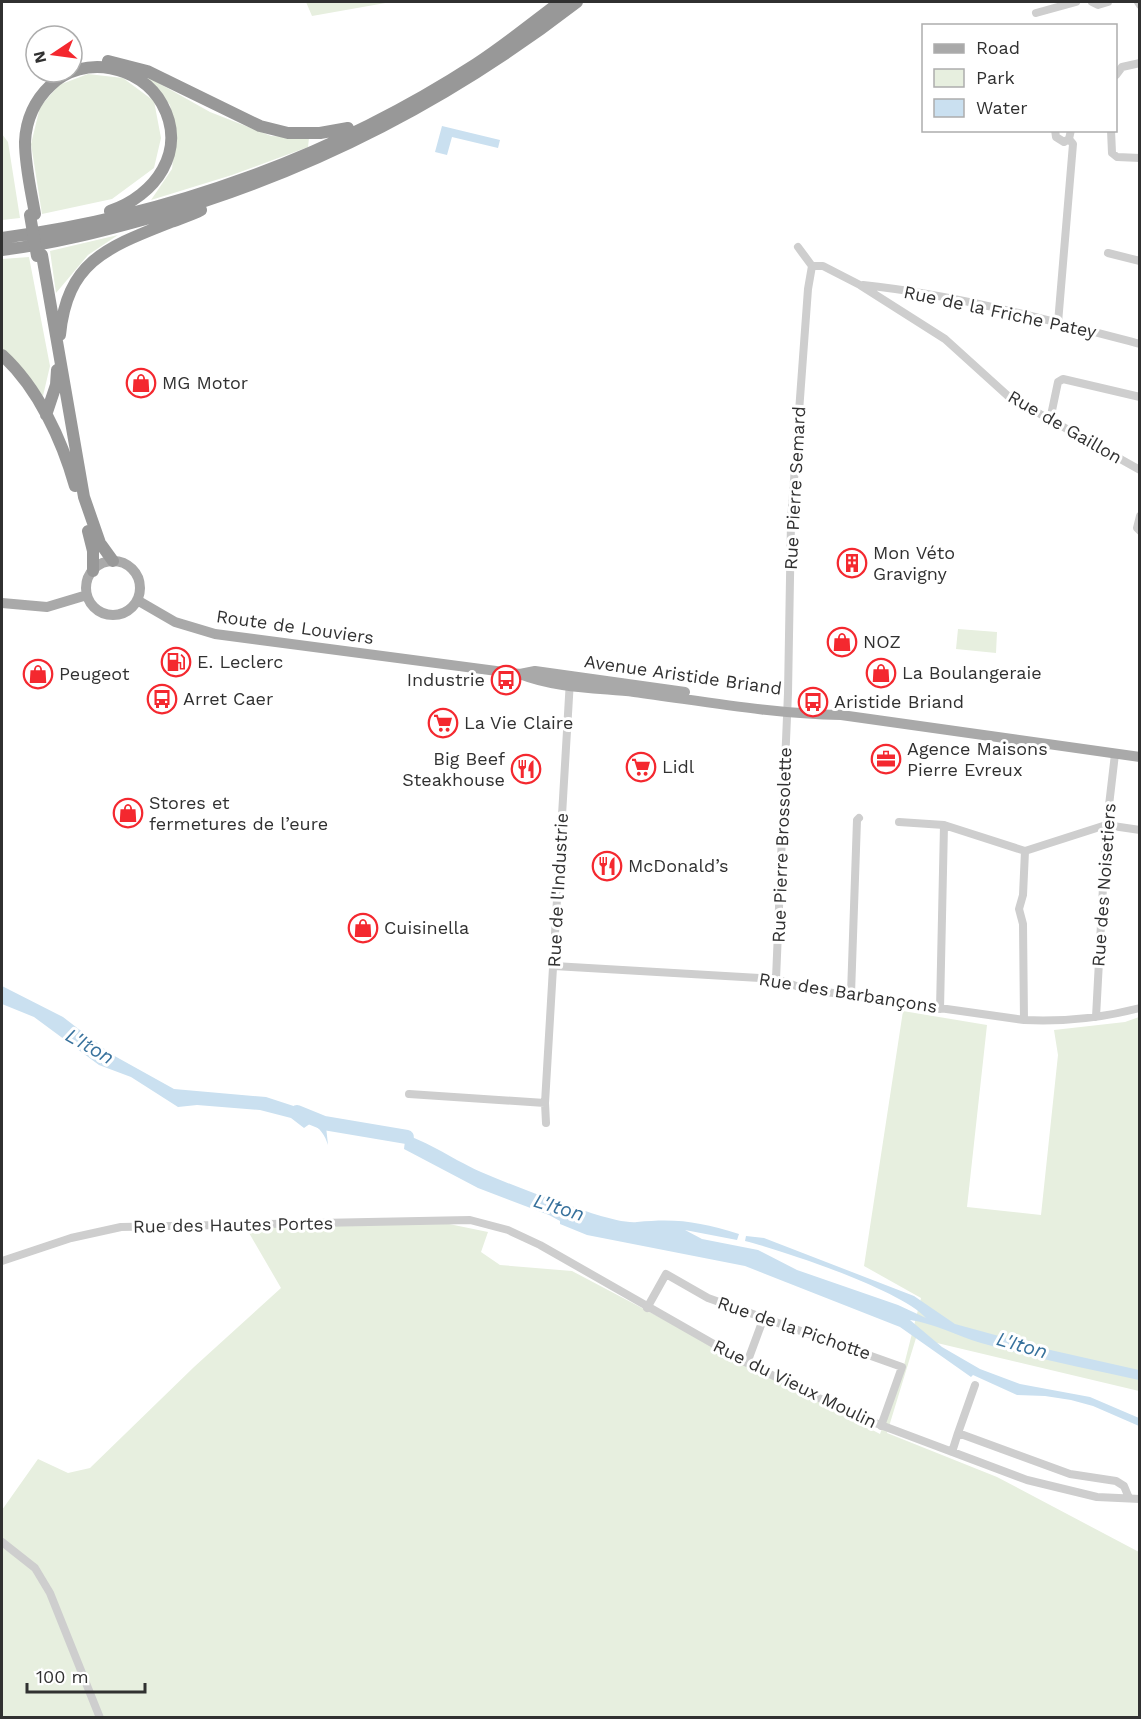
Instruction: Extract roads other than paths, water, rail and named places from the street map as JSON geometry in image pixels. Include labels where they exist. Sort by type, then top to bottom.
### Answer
[{"type":"highway","points":[[2,238],[75,226],[155,208],[262,171],[367,124],[475,64],[560,2]]},
{"type":"highway","points":[[2,249],[105,230],[231,192],[338,150],[414,111],[486,67],[577,2]]},
{"type":"highway","points":[[84,63],[114,61],[131,65],[260,126],[288,134],[320,133],[367,124]]},
{"type":"highway","points":[[33,215],[25,141],[32,109],[56,81],[79,69],[110,67],[135,77],[153,91],[162,104],[168,119],[168,154],[153,185],[141,197],[75,226]]},
{"type":"highway","points":[[44,84],[38,89],[28,105],[23,123],[23,165],[84,496],[100,543],[113,561]]},
{"type":"highway","points":[[58,348],[66,301],[76,279],[93,259],[120,244],[196,213],[231,192]]},
{"type":"highway","points":[[40,256],[57,373],[46,416]]},
{"type":"highway","points":[[2,355],[26,384],[46,416],[71,470],[93,551],[93,571]]},
{"type":"main road","points":[[113,561],[126,565],[138,578],[139,593],[137,600],[126,612],[109,615],[96,608],[87,596],[87,583],[93,571],[102,564],[113,561]]},
{"type":"main road","points":[[2,603],[47,607],[87,596]]},
{"type":"main road","name":"Route de Louviers","points":[[137,600],[175,622],[215,634],[383,657]]},
{"type":"main road","name":"Avenue Aristide Briand","points":[[383,657],[520,674],[533,679],[570,680],[1140,757]]},
{"type":"street","points":[[1036,13],[1076,2]]},
{"type":"street","points":[[1092,2],[1098,5],[1108,2]]},
{"type":"street","points":[[1117,74],[1122,68],[1140,63]]},
{"type":"street","points":[[1056,132],[1058,140],[1064,142],[1070,135]]},
{"type":"street","points":[[1111,132],[1112,153],[1117,157],[1140,158]]},
{"type":"street","points":[[1058,323],[1073,144],[1070,135]]},
{"type":"street","points":[[798,248],[812,266]]},
{"type":"street","points":[[1108,253],[1140,261]]},
{"type":"street","name":"Rue de Gaillon","points":[[812,266],[824,266],[860,285],[945,339],[1008,396],[1140,470]]},
{"type":"street","name":"Rue Pierre Semard","points":[[787,709],[791,521],[808,289],[812,266]]},
{"type":"street","name":"Rue de la Friche Patey","points":[[860,285],[909,290],[1000,309],[1140,344]]},
{"type":"street","points":[[1050,420],[1059,382],[1063,379],[1140,397]]},
{"type":"street","points":[[1140,516],[1137,528],[1140,531]]},
{"type":"street","name":"Rue de l'Industrie","points":[[546,1123],[545,1103],[570,680]]},
{"type":"street","name":"Rue Pierre Brossolette","points":[[776,979],[787,709]]},
{"type":"street","name":"Rue des Noisetiers","points":[[1096,1017],[1107,825],[1115,754]]},
{"type":"street","points":[[851,994],[857,820],[860,818]]},
{"type":"street","points":[[899,822],[944,825],[1024,851],[1107,825],[1140,830]]},
{"type":"street","points":[[940,1009],[944,825]]},
{"type":"street","points":[[1024,851],[1023,895],[1019,909],[1023,924],[1024,1020]]},
{"type":"street","name":"Rue des Barbançons","points":[[554,966],[776,979],[805,989],[1024,1020],[1055,1022],[1140,1008]]},
{"type":"street","points":[[409,1094],[545,1103]]},
{"type":"street","name":"Rue des Hautes Portes","points":[[2,1261],[80,1235],[121,1227],[470,1220]]},
{"type":"street","name":"Rue du Vieux Moulin","points":[[470,1220],[508,1230],[540,1245],[747,1363],[854,1415],[1027,1480],[1069,1492],[1140,1498]]},
{"type":"street","name":"Rue de la Pichotte","points":[[647,1308],[666,1275],[708,1298],[902,1367],[881,1426]]},
{"type":"street","points":[[747,1363],[764,1317]]},
{"type":"street","points":[[951,1452],[975,1385]]},
{"type":"street","points":[[958,1433],[1070,1474],[1116,1481],[1124,1486],[1129,1498]]},
{"type":"street","points":[[2,1542],[35,1568],[50,1593],[100,1718]]},
{"type":"water","points":[[442,126],[500,140],[498,148],[452,137],[447,155],[435,152]]},
{"type":"water","points":[[2,986],[63,1017],[111,1054],[174,1089],[266,1097],[315,1113],[315,1121],[325,1117],[328,1145],[322,1132],[311,1123],[304,1128],[291,1118],[260,1110],[197,1105],[178,1107],[131,1077],[99,1065],[34,1017],[2,1004]]},
{"type":"water","points":[[390,1130],[426,1143],[491,1176],[589,1212],[629,1222],[665,1220],[689,1222],[739,1234],[737,1240],[685,1230],[702,1239],[758,1250],[797,1270],[898,1305],[926,1318],[913,1307],[868,1284],[813,1262],[745,1241],[746,1236],[764,1238],[914,1296],[955,1324],[1046,1349],[1139,1370],[1139,1380],[1001,1348],[910,1320],[942,1347],[980,1369],[1020,1384],[1090,1397],[1139,1418],[1139,1426],[1093,1406],[1045,1396],[1017,1395],[973,1375],[971,1377],[900,1327],[745,1266],[587,1235],[560,1224],[560,1221],[549,1215],[478,1188],[404,1149],[405,1141],[389,1137]]},
{"type":"waterway","name":"L'Iton","points":[[297,1112],[324,1123],[407,1137]]},
{"type":"place","name":"MG Motor","points":[[141,383]]},
{"type":"place","name":"Mon Véto Gravigny","points":[[852,563]]},
{"type":"place","name":"NOZ","points":[[842,642]]},
{"type":"place","name":"E. Leclerc","points":[[176,662]]},
{"type":"place","name":"La Boulangeraie","points":[[881,673]]},
{"type":"place","name":"Peugeot","points":[[38,674]]},
{"type":"place","name":"Industrie","points":[[506,680]]},
{"type":"place","name":"Arret Caer","points":[[162,699]]},
{"type":"place","name":"Aristide Briand","points":[[813,702]]},
{"type":"place","name":"La Vie Claire","points":[[443,723]]},
{"type":"place","name":"Agence Maisons Pierre Evreux","points":[[886,759]]},
{"type":"place","name":"Lidl","points":[[641,767]]},
{"type":"place","name":"Big Beef Steakhouse","points":[[526,769]]},
{"type":"place","name":"Stores et fermetures de l’eure","points":[[128,813]]},
{"type":"place","name":"McDonald’s","points":[[607,866]]},
{"type":"place","name":"Cuisinella","points":[[363,928]]}]
